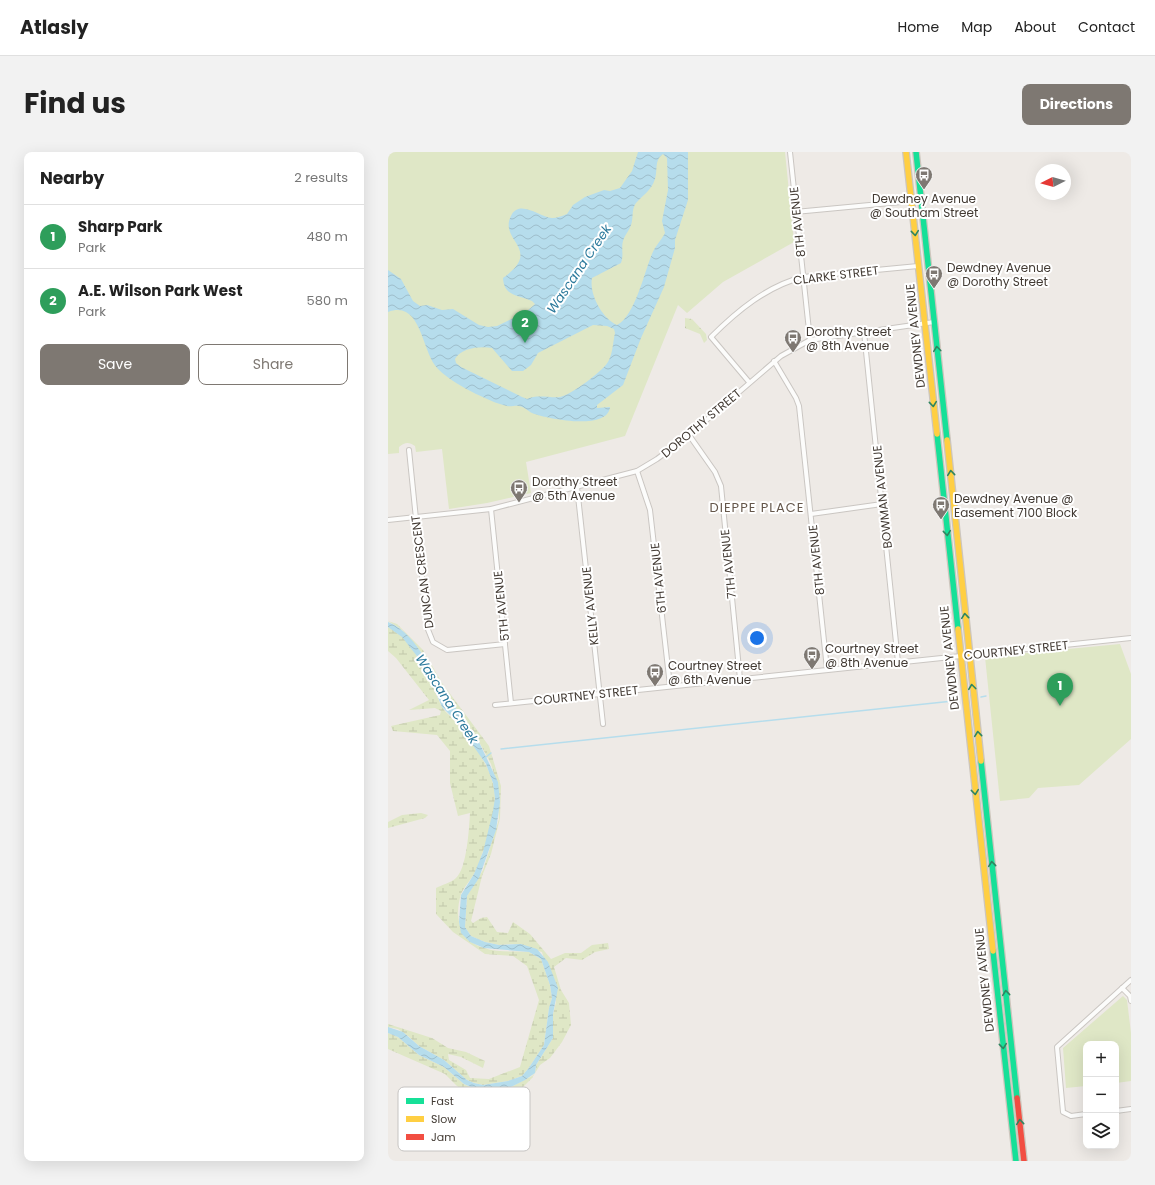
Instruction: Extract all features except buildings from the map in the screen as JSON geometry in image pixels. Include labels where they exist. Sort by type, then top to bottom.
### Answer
[{"type":"main road","name":"DEWDNEY AVENUE","points":[[906,152],[1016,1161]]},
{"type":"main road","name":"DEWDNEY AVENUE","points":[[916,152],[1024,1161]]},
{"type":"street","name":"8TH AVENUE","points":[[790,152],[795,212],[810,340]]},
{"type":"street","points":[[795,212],[912,200]]},
{"type":"street","name":"CLARKE STREET","points":[[750,382],[711,337],[736,313],[754,300],[789,281],[803,277],[918,266]]},
{"type":"street","name":"DOROTHY STREET","points":[[388,520],[491,509],[637,471],[657,459],[689,435],[774,361],[810,340],[934,322]]},
{"type":"street","name":"BOWMAN AVENUE","points":[[864,332],[898,662]]},
{"type":"street","name":"8TH AVENUE","points":[[774,361],[796,398],[799,406],[827,670]]},
{"type":"street","name":"7TH AVENUE","points":[[689,435],[715,472],[721,486],[740,679]]},
{"type":"street","name":"DUNCAN CRESCENT","points":[[409,450],[427,627],[433,642],[447,650],[505,644]]},
{"type":"street","name":"6TH AVENUE","points":[[637,471],[650,510],[670,686]]},
{"type":"street","name":"KELLY AVENUE","points":[[577,487],[603,724]]},
{"type":"street","points":[[811,514],[882,504]]},
{"type":"street","name":"5TH AVENUE","points":[[491,509],[511,703]]},
{"type":"street","name":"COURTNEY STREET","points":[[495,705],[1131,638]]},
{"type":"street","points":[[1083,1114],[1071,1116],[1063,1112],[1057,1047],[1131,980]]},
{"type":"street","points":[[1122,988],[1130,996],[1131,1001]]},
{"type":"street","points":[[1119,1111],[1131,1109]]},
{"type":"green space","points":[[388,152],[785,152],[794,242],[723,282],[687,313],[678,305],[625,436],[526,462],[531,493],[487,503],[449,509],[442,449],[416,452],[415,446],[407,443],[399,447],[399,453],[388,454]]},
{"type":"green space","points":[[685,318],[692,319],[706,334],[707,340],[704,343],[700,334],[685,328]]},
{"type":"green space","points":[[388,621],[397,624],[423,650],[442,683],[489,746],[501,786],[500,818],[491,854],[482,876],[471,921],[473,923],[481,918],[487,917],[497,932],[508,933],[513,922],[530,934],[551,959],[565,953],[581,953],[592,945],[608,943],[609,949],[595,952],[582,960],[566,958],[554,967],[561,990],[569,1003],[571,1025],[562,1042],[550,1058],[540,1065],[532,1078],[523,1087],[511,1087],[535,1073],[536,1065],[553,1038],[553,1014],[556,1002],[542,952],[513,944],[499,945],[485,942],[471,936],[465,927],[467,896],[483,870],[499,819],[498,806],[500,801],[496,781],[491,764],[478,740],[446,694],[438,678],[433,674],[421,652],[402,630]]},
{"type":"green space","points":[[388,627],[405,639],[412,649],[426,671],[441,706],[469,739],[487,767],[494,787],[495,805],[489,834],[475,872],[461,894],[458,911],[460,927],[469,940],[476,945],[489,950],[529,952],[541,959],[550,985],[552,998],[549,1008],[544,1045],[522,1076],[508,1081],[483,1085],[467,1080],[444,1060],[419,1046],[398,1029],[388,1027],[388,1024],[432,1038],[448,1048],[466,1052],[485,1061],[483,1068],[461,1057],[448,1054],[449,1060],[466,1070],[470,1078],[489,1079],[520,1067],[539,1000],[527,966],[513,956],[485,954],[453,932],[436,914],[436,888],[454,880],[460,873],[463,866],[467,848],[470,813],[458,816],[450,783],[450,751],[437,735],[393,731],[391,726],[440,715],[441,711],[435,708],[409,710],[429,700],[396,658],[388,651]]},
{"type":"green space","points":[[1120,644],[1131,674],[1131,739],[1079,785],[1038,788],[1029,798],[1000,801],[985,657]]},
{"type":"green space","points":[[421,813],[428,815],[425,818],[388,828],[388,822],[402,815]]},
{"type":"green space","points":[[1123,996],[1127,1000],[1131,1033],[1131,1081],[1119,1083],[1119,1041],[1083,1041],[1083,1086],[1066,1088],[1063,1048]]},
{"type":"green space","points":[[388,1033],[398,1037],[419,1055],[444,1067],[464,1084],[470,1087],[458,1087],[445,1074],[388,1049]]},
{"type":"water","points":[[638,152],[688,152],[688,200],[675,240],[675,248],[664,287],[641,338],[623,385],[597,405],[597,408],[610,407],[607,414],[599,419],[576,421],[550,418],[532,413],[525,408],[499,404],[476,394],[451,380],[438,369],[432,361],[419,329],[408,313],[399,310],[388,312],[388,270],[401,279],[413,301],[420,306],[427,305],[442,310],[453,309],[479,325],[488,327],[497,326],[526,312],[535,304],[532,301],[509,292],[506,289],[503,278],[515,268],[520,259],[520,252],[510,231],[509,223],[512,214],[516,210],[525,209],[547,217],[556,218],[567,214],[573,205],[585,197],[604,190],[610,191],[620,188],[632,171]],"holes":[[[663,154],[667,158],[668,190],[662,221],[665,233],[653,251],[634,304],[629,313],[617,325],[606,317],[598,305],[593,291],[592,278],[621,263],[623,241],[631,224],[634,207],[649,190],[653,183],[656,176],[658,159]],[[593,325],[607,326],[614,329],[615,333],[609,360],[601,370],[587,382],[572,392],[560,397],[539,396],[527,399],[461,367],[456,363],[455,359],[458,355],[466,350],[482,347],[492,348],[512,371],[523,371],[531,365],[538,353]]]},
{"type":"water","points":[[388,622],[404,632],[426,658],[446,694],[478,740],[498,782],[500,802],[496,830],[479,878],[467,896],[465,927],[471,936],[485,942],[499,945],[521,944],[537,949],[548,962],[558,988],[553,1014],[553,1038],[536,1065],[535,1073],[511,1087],[471,1087],[464,1084],[444,1067],[419,1055],[398,1037],[388,1033],[388,1027],[403,1032],[419,1046],[444,1060],[467,1080],[474,1083],[483,1085],[508,1081],[522,1076],[544,1045],[549,1008],[552,998],[550,985],[541,959],[529,952],[484,948],[470,942],[461,933],[459,922],[461,895],[474,874],[483,852],[495,798],[493,783],[486,764],[455,720],[442,707],[426,669],[420,660],[402,637],[388,627]]},
{"type":"waterway","points":[[981,697],[986,696]]},
{"type":"waterway","points":[[501,749],[953,701]]},
{"type":"waterway","name":"Wascana Creek","points":[[486,757],[491,753]]},
{"type":"traffic: fast","points":[[916,152],[947,440]]},
{"type":"traffic: fast","points":[[937,434],[958,629]]},
{"type":"traffic: fast","points":[[981,761],[1017,1098]]},
{"type":"traffic: fast","points":[[993,951],[1016,1161]]},
{"type":"traffic: slow","points":[[906,152],[937,434]]},
{"type":"traffic: slow","points":[[947,440],[981,761]]},
{"type":"traffic: slow","points":[[958,629],[993,951]]},
{"type":"traffic: jam","points":[[1017,1098],[1024,1161]]},
{"type":"place","name":"Dewdney Avenue @ Southam Street","points":[[924,190]]},
{"type":"place","name":"Dewdney Avenue @ Dorothy Street","points":[[934,289]]},
{"type":"place","name":"A.E. Wilson Park West","points":[[525,343]]},
{"type":"place","name":"Dorothy Street @ 8th Avenue","points":[[793,353]]},
{"type":"place","name":"Dorothy Street @ 5th Avenue","points":[[519,503]]},
{"type":"place","name":"Dewdney Avenue @ Easement 7100 Block","points":[[941,520]]},
{"type":"place","name":"Courtney Street @ 8th Avenue","points":[[812,670]]},
{"type":"place","name":"Courtney Street @ 6th Avenue","points":[[655,687]]},
{"type":"place","name":"Sharp Park","points":[[1060,706]]},
{"type":"district","name":"DIEPPE PLACE","points":[[757,507]]}]
